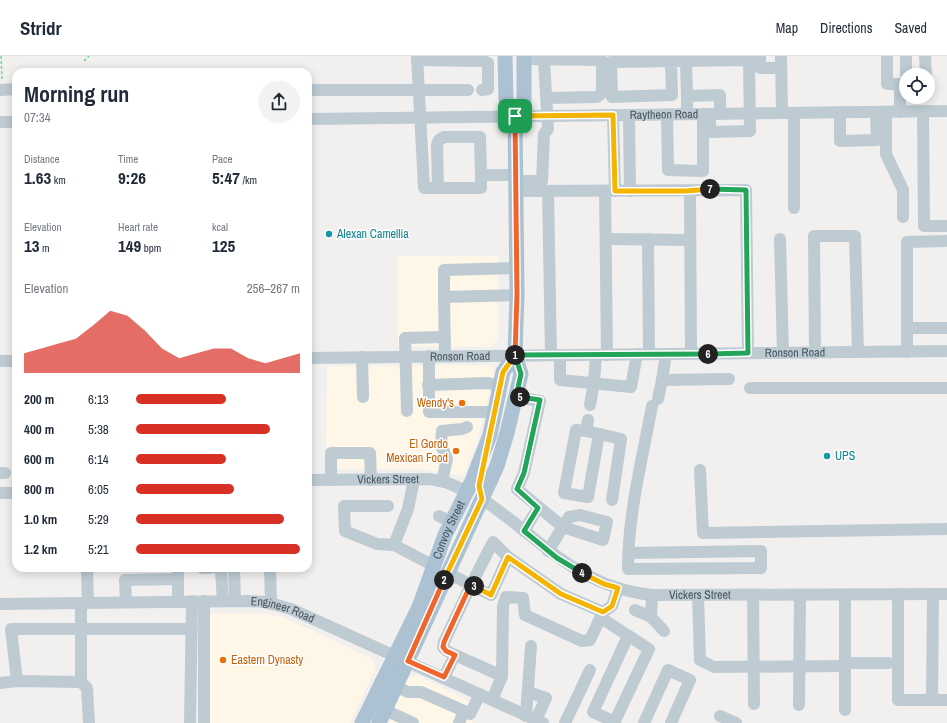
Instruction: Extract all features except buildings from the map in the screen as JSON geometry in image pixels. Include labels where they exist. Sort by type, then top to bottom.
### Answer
[{"type":"main road","name":"Convoy Street","points":[[362,723],[402,658],[448,573],[482,499],[503,448],[521,374],[515,355],[517,268],[515,116],[506,100],[505,56]]},
{"type":"main road","name":"Convoy Street","points":[[515,116],[524,101],[524,57]]},
{"type":"main road","name":"Convoy Street","points":[[382,717],[396,687],[402,658],[434,566],[445,519],[466,491],[490,435],[503,372],[515,355]]},
{"type":"main road","points":[[482,499],[479,486],[490,435]]},
{"type":"main road","points":[[455,556],[453,545],[468,513],[470,504],[470,495],[466,491]]},
{"type":"street","points":[[760,56],[760,68],[781,62],[788,113],[794,208]]},
{"type":"street","points":[[887,56],[887,84],[899,82]]},
{"type":"street","points":[[905,68],[906,56]]},
{"type":"street","points":[[925,56],[926,68]]},
{"type":"street","points":[[524,57],[544,60],[602,60],[602,93],[597,98],[547,98]]},
{"type":"street","points":[[438,188],[437,145],[439,140],[450,136],[480,137],[481,188],[438,188],[424,188],[419,118],[417,58],[482,58],[488,64],[488,90],[482,90]]},
{"type":"street","points":[[544,60],[548,115],[548,129],[544,134],[544,188],[556,355],[560,380],[594,382],[631,387],[643,354],[648,239]]},
{"type":"street","points":[[672,95],[612,96],[611,62],[749,60],[750,131],[710,132],[711,114]]},
{"type":"street","points":[[671,61],[672,95],[668,170],[703,170],[711,114],[720,95],[687,96]]},
{"type":"street","points":[[686,61],[687,114]]},
{"type":"street","points":[[1,84],[12,88]]},
{"type":"street","points":[[312,90],[468,90]]},
{"type":"street","points":[[617,96],[630,191]]},
{"type":"street","points":[[644,96],[645,114]]},
{"type":"street","points":[[597,98],[598,115]]},
{"type":"street","points":[[900,112],[901,104]]},
{"type":"street","name":"Raytheon Road","points":[[312,119],[947,111]]},
{"type":"street","points":[[840,112],[840,140],[855,140],[877,140],[881,112]]},
{"type":"street","points":[[881,112],[886,154],[903,190],[903,217]]},
{"type":"street","points":[[923,112],[924,226],[947,226]]},
{"type":"street","points":[[736,114],[737,131]]},
{"type":"street","points":[[590,405],[601,355],[606,239],[610,191],[620,115]]},
{"type":"street","points":[[0,122],[12,122]]},
{"type":"street","points":[[480,175],[544,188],[610,191],[690,191],[701,189],[746,190],[748,353]]},
{"type":"street","points":[[690,191],[691,354]]},
{"type":"street","points":[[816,353],[814,236],[855,236],[858,352]]},
{"type":"street","points":[[606,239],[690,240]]},
{"type":"street","points":[[780,240],[783,353]]},
{"type":"street","points":[[907,352],[907,242],[947,241]]},
{"type":"street","points":[[445,356],[444,270],[517,268]]},
{"type":"street","points":[[444,297],[517,295]]},
{"type":"street","points":[[907,328],[947,328]]},
{"type":"street","points":[[407,411],[405,338],[445,337]]},
{"type":"street","name":"Ronson Road","points":[[312,358],[947,351]]},
{"type":"street","points":[[492,700],[502,676],[503,606],[506,597],[523,598],[525,615],[582,641],[590,640],[602,615],[612,606],[622,589],[628,569],[631,520],[655,402],[662,380],[666,354]]},
{"type":"street","points":[[429,356],[429,412],[495,412]]},
{"type":"street","points":[[362,357],[363,397]]},
{"type":"street","points":[[0,361],[12,361]]},
{"type":"street","points":[[662,380],[729,379]]},
{"type":"street","points":[[428,385],[488,383],[500,386]]},
{"type":"street","points":[[750,388],[947,388]]},
{"type":"street","points":[[516,397],[540,400],[524,473],[517,489],[538,508],[563,527],[548,551]]},
{"type":"street","points":[[599,434],[588,497],[564,493],[576,430],[587,426],[599,434],[621,439],[612,500]]},
{"type":"street","points":[[441,481],[447,459],[441,445],[442,431],[467,427]]},
{"type":"street","points":[[439,428],[439,444],[444,460],[441,481]]},
{"type":"street","points":[[331,480],[331,453],[370,453],[371,480]]},
{"type":"street","points":[[700,470],[703,533],[947,529]]},
{"type":"street","name":"Vickers Street","points":[[312,480],[441,481],[466,491]]},
{"type":"street","points":[[394,545],[408,510],[414,480]]},
{"type":"street","points":[[0,493],[12,493]]},
{"type":"street","name":"Vickers Street","points":[[482,499],[548,551],[588,577],[622,589],[652,595],[947,594]]},
{"type":"street","points":[[408,510],[391,507],[344,506],[345,531],[377,544],[394,545],[434,566]]},
{"type":"street","points":[[524,531],[538,508]]},
{"type":"street","points":[[502,676],[446,651],[443,647],[471,585],[493,542],[508,557],[561,594],[602,615],[628,636],[649,649],[614,723],[593,712],[628,636]]},
{"type":"street","points":[[628,553],[761,551],[761,568],[628,569]]},
{"type":"street","points":[[448,573],[491,595],[508,557]]},
{"type":"street","points":[[81,682],[81,629],[87,572]]},
{"type":"street","points":[[221,572],[223,601]]},
{"type":"street","points":[[234,572],[235,601]]},
{"type":"street","points":[[270,572],[271,604]]},
{"type":"street","points":[[126,602],[126,580],[178,574],[178,602]]},
{"type":"street","points":[[845,594],[845,710]]},
{"type":"street","points":[[898,594],[898,700],[947,700]]},
{"type":"street","points":[[932,700],[933,594]]},
{"type":"street","points":[[651,617],[652,595]]},
{"type":"street","points":[[698,595],[700,660],[714,667],[799,667],[888,663]]},
{"type":"street","points":[[753,595],[754,704]]},
{"type":"street","points":[[799,705],[800,595]]},
{"type":"street","points":[[190,723],[192,601]]},
{"type":"street","name":"Engineer Road","points":[[0,604],[192,601],[235,601],[271,604],[291,609],[444,677],[536,720]]},
{"type":"street","points":[[204,601],[204,723]]},
{"type":"street","points":[[635,610],[651,617],[664,631]]},
{"type":"street","points":[[17,681],[11,629],[192,629]]},
{"type":"street","points":[[531,646],[528,692],[536,720]]},
{"type":"street","points":[[444,677],[455,655]]},
{"type":"street","points":[[566,723],[590,670]]},
{"type":"street","points":[[644,723],[668,670],[690,680],[670,723]]},
{"type":"street","points":[[0,683],[17,681],[81,682],[87,688],[89,723]]},
{"type":"street","points":[[396,687],[408,692],[421,692],[470,714],[480,694]]},
{"type":"street","points":[[528,692],[546,698],[536,720]]},
{"type":"street","points":[[459,723],[464,711]]},
{"type":"street","points":[[720,716],[736,723]]},
{"type":"street","points":[[382,717],[413,723]]},
{"type":"path","points":[[1,56],[1,84]]},
{"type":"path","points":[[84,61],[89,56]]},
{"type":"shaded area","points":[[397,256],[498,256],[498,341],[491,347],[398,346]]},
{"type":"shaded area","points":[[485,365],[493,367],[494,376],[477,442],[463,476],[421,469],[326,469],[327,366]]},
{"type":"shaded area","points":[[260,613],[279,616],[292,621],[373,659],[376,668],[350,723],[199,723],[199,614]]},
{"type":"shaded area","points":[[417,675],[480,707],[472,723],[385,723],[404,680]]},
{"type":"place","name":"Alexan Camellia","points":[[329,234]]},
{"type":"place","name":"Wendy's","points":[[462,403]]},
{"type":"place","name":"El Gordo Mexican Food","points":[[456,451]]},
{"type":"place","name":"UPS","points":[[827,456]]},
{"type":"place","name":"Eastern Dynasty","points":[[223,660]]},
{"type":"route","points":[[515,116],[517,295],[515,355],[503,372],[479,486],[482,499],[408,661],[444,677],[455,655],[446,651],[443,647],[444,642],[471,584],[491,595],[508,557],[561,594],[603,612],[612,606],[618,588],[588,577],[557,558],[524,531],[538,508],[517,489],[524,473],[540,400],[516,397],[521,374],[515,355],[748,353],[746,190],[701,189],[686,191],[615,191],[613,115],[515,116]]}]
